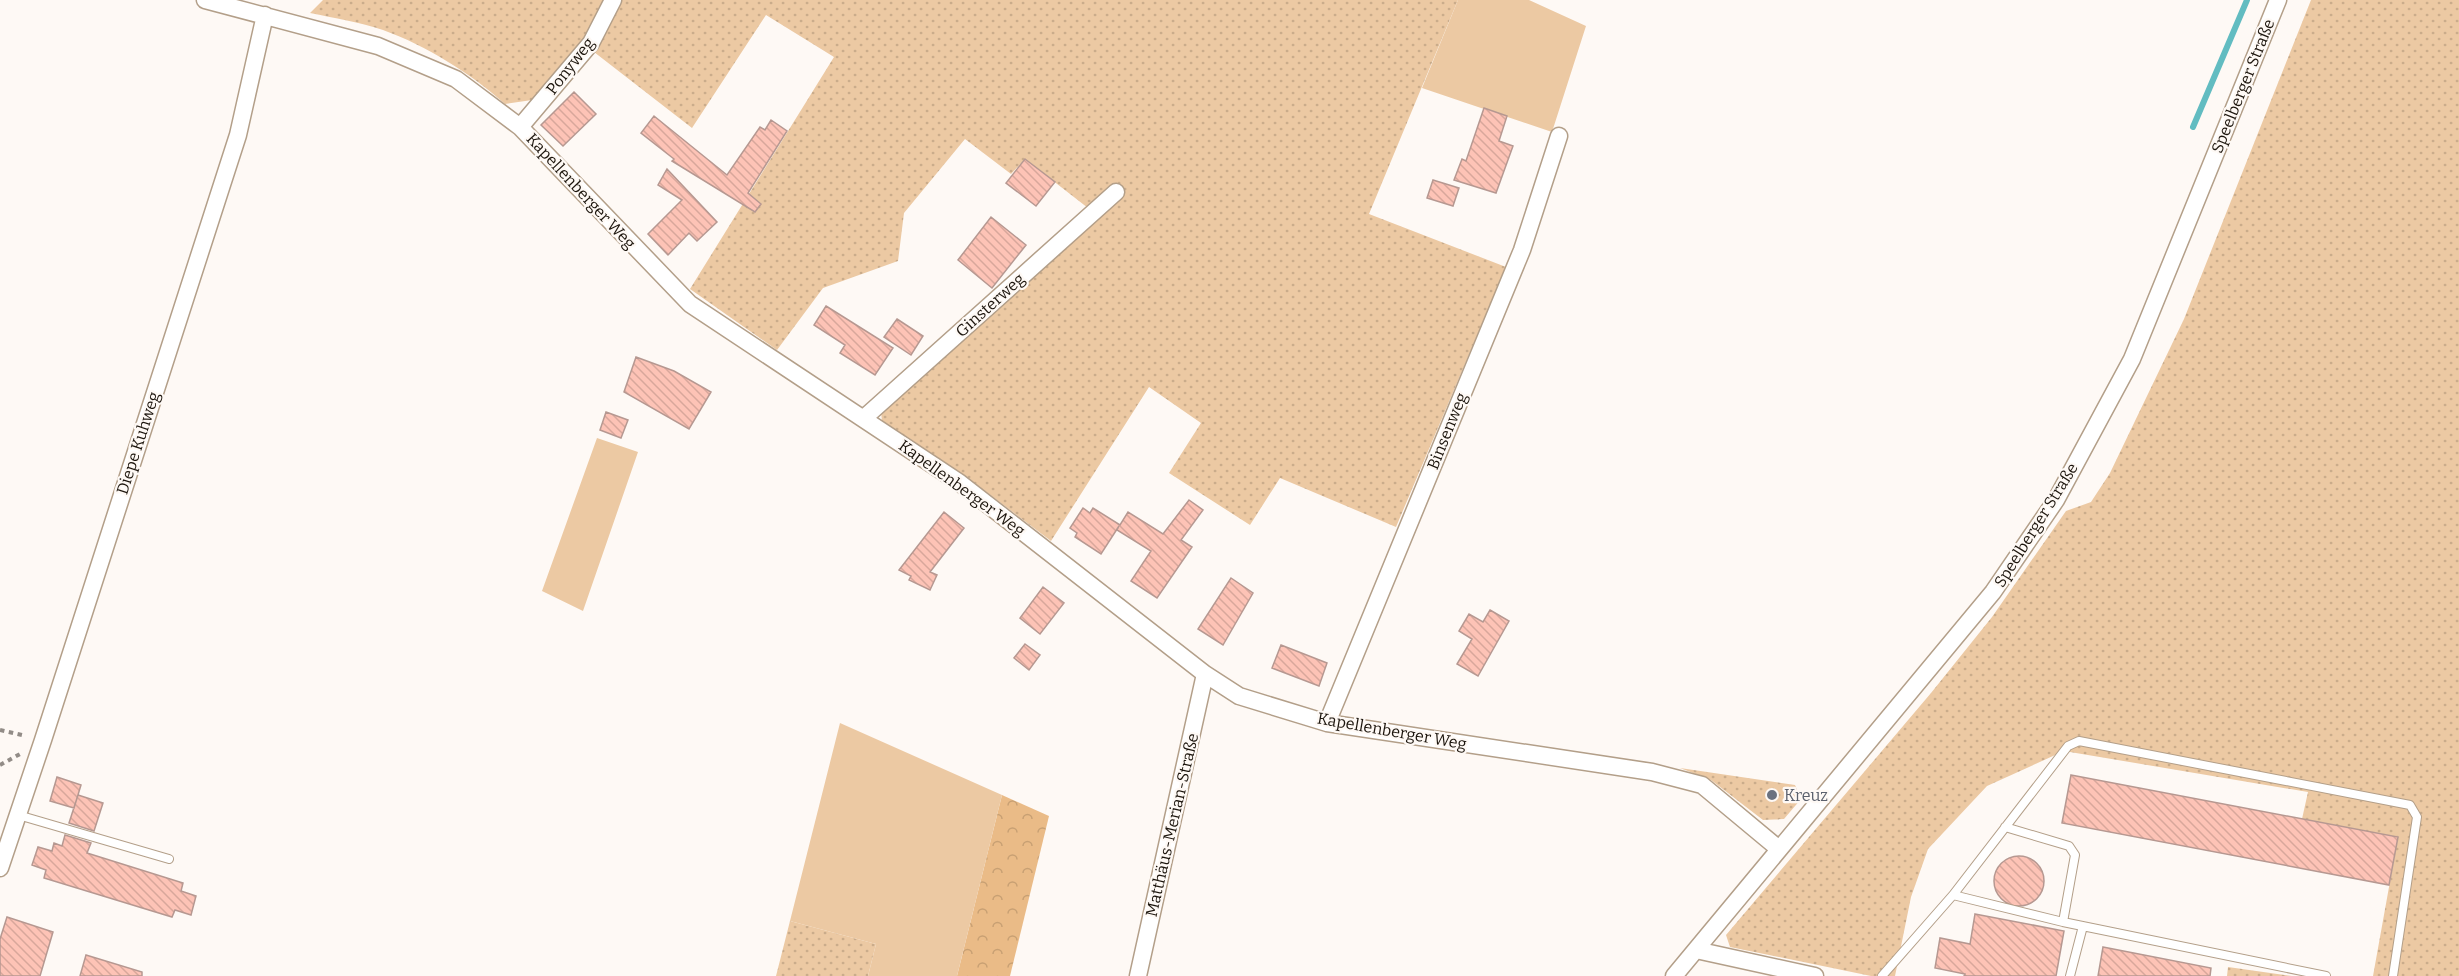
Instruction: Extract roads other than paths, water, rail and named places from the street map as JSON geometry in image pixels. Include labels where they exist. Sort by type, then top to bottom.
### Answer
[{"type":"street","name":"Kapellenberger Weg","points":[[205,0],[378,46],[456,79],[520,127],[690,304],[960,483],[1205,674],[1239,696],[1328,723],[1652,772],[1702,785],[1779,849]]},
{"type":"street","name":"Ponyweg","points":[[520,127],[591,43],[613,0]]},
{"type":"street","name":"Speelberger Straße","points":[[1674,976],[1993,592],[2056,500],[2132,359],[2278,0]]},
{"type":"street","name":"Diepe Kuhweg","points":[[0,868],[44,740],[238,135],[265,15]]},
{"type":"street","name":"Binsenweg","points":[[1328,723],[1522,250],[1559,136]]},
{"type":"street","name":"Ginsterweg","points":[[864,418],[1116,192]]},
{"type":"street","name":"Matthäus-Merian-Straße","points":[[1138,976],[1205,674]]},
{"type":"street","points":[[1696,950],[1815,976]]},
{"type":"lane","points":[[1885,975],[1953,895],[2068,746],[2079,741],[2410,805],[2417,817],[2393,976]]},
{"type":"lane","points":[[18,815],[170,859]]},
{"type":"lane","points":[[2005,827],[2069,846],[2075,855],[2063,922]]},
{"type":"lane","points":[[1953,895],[2063,922],[2326,976]]},
{"type":"lane","points":[[2070,976],[2083,926]]},
{"type":"waterway","points":[[2193,127],[2247,0]]},
{"type":"place","name":"Kreuz","points":[[1772,795]]}]
